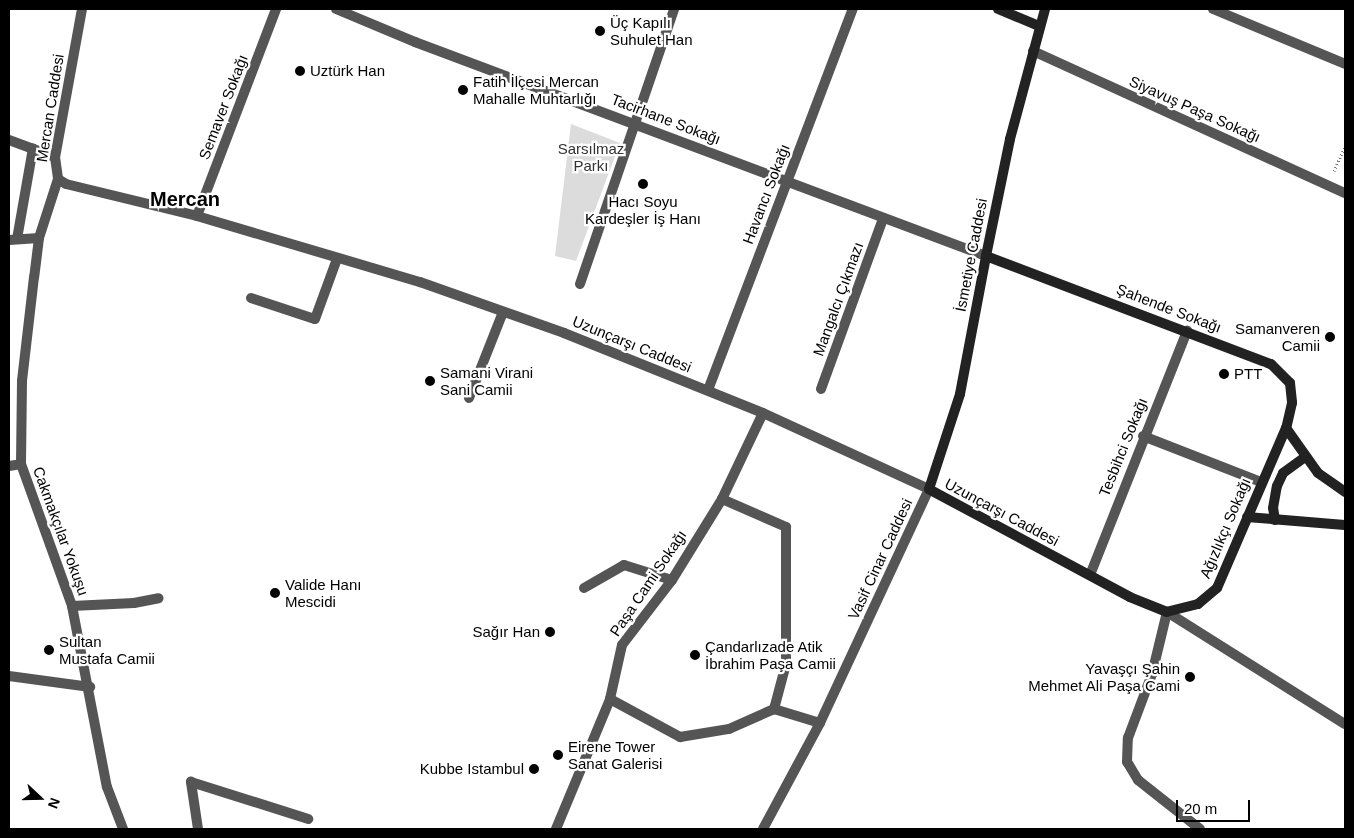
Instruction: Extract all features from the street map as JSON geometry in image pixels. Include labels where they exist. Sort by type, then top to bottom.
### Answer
[{"type":"street","name":"Mercan Caddesi","points":[[39,238],[58,179],[55,157],[82,9]]},
{"type":"street","name":"Semaver Sokağı","points":[[197,216],[276,9]]},
{"type":"street","name":"Tacirhane Sokağı","points":[[336,9],[409,40],[635,122],[786,183],[986,256]]},
{"type":"street","points":[[580,284],[674,9]]},
{"type":"street","name":"Havancı Sokağı","points":[[708,390],[854,9]]},
{"type":"street","points":[[998,9],[1039,26]]},
{"type":"street","name":"İsmetiye Caddesi","points":[[929,489],[960,394],[1010,139],[1045,9]]},
{"type":"street","points":[[1213,9],[1345,64]]},
{"type":"street","name":"Siyavuş Paşa Sokağı","points":[[1033,50],[1345,193]]},
{"type":"street","points":[[9,140],[55,157]]},
{"type":"street","points":[[33,148],[13,240],[39,238]]},
{"type":"street","name":"Uzunçarşı Caddesi","points":[[58,179],[66,184],[197,216],[337,259],[420,282],[564,332],[762,413],[929,489],[1090,575],[1167,612]]},
{"type":"street","name":"Mangalcı Çıkmazı","points":[[821,389],[883,219]]},
{"type":"street","name":"Cakmakçılar Yokuşu","points":[[39,238],[22,381],[21,464],[72,606],[90,687],[107,787],[123,829]]},
{"type":"street","name":"Şahende Sokağı","points":[[986,256],[1271,364],[1282,371],[1290,383],[1292,403],[1286,428]]},
{"type":"street","points":[[251,298],[316,319],[337,259]]},
{"type":"street","points":[[469,398],[503,312]]},
{"type":"street","name":"Tesbihci Sokağı","points":[[1090,575],[1143,436],[1187,331]]},
{"type":"street","name":"Paşa Cami Sokağı","points":[[556,829],[610,699],[622,644],[672,580],[722,498],[762,413]]},
{"type":"street","points":[[1286,428],[1304,458],[1318,473],[1345,492]]},
{"type":"street","name":"Ağızlıkçı Sokağı","points":[[1167,612],[1198,604],[1218,588],[1286,428]]},
{"type":"street","points":[[1143,436],[1262,482]]},
{"type":"street","points":[[1275,520],[1273,508],[1277,486],[1283,473],[1304,458]]},
{"type":"street","points":[[9,466],[21,464]]},
{"type":"street","name":"Vasif Cinar Caddesi","points":[[763,829],[820,723],[929,489]]},
{"type":"street","points":[[722,498],[786,527],[786,664],[774,709]]},
{"type":"street","points":[[1247,517],[1345,525]]},
{"type":"street","points":[[584,588],[624,565],[672,580]]},
{"type":"street","points":[[72,606],[134,603],[159,598]]},
{"type":"street","points":[[1200,829],[1138,780],[1127,762],[1128,738],[1152,674],[1167,612],[1345,724]]},
{"type":"street","points":[[9,676],[90,687]]},
{"type":"street","points":[[610,699],[680,737],[729,729],[774,709],[820,723]]},
{"type":"street","points":[[198,829],[191,782],[308,818]]},
{"type":"path","points":[[1328,186],[1345,146]]},
{"type":"green space","name":"Sarsılmaz Parkı","points":[[571,124],[620,143],[576,261],[555,256]]},
{"type":"place","name":"Üç Kapılı Suhulet Han","points":[[600,31]]},
{"type":"place","name":"Uztürk Han","points":[[300,71]]},
{"type":"place","name":"Fatih İlçesi Mercan Mahalle Muhtarlığı","points":[[463,90]]},
{"type":"place","name":"Hacı Soyu Kardeşler İş Hanı","points":[[643,184]]},
{"type":"place","name":"Samanveren Camii","points":[[1330,337]]},
{"type":"place","name":"PTT","points":[[1224,374]]},
{"type":"place","name":"Samani Virani Sani Camii","points":[[430,381]]},
{"type":"place","name":"Valide Hanı Mescidi","points":[[275,593]]},
{"type":"place","name":"Sağır Han","points":[[550,632]]},
{"type":"place","name":"Sultan Mustafa Camii","points":[[49,650]]},
{"type":"place","name":"Çandarlızade Atik İbrahim Paşa Camii","points":[[695,655]]},
{"type":"place","name":"Yavaşçı Şahin Mehmet Ali Paşa Cami","points":[[1190,677]]},
{"type":"place","name":"Eirene Tower Sanat Galerisi","points":[[558,755]]},
{"type":"place","name":"Kubbe Istambul","points":[[534,769]]},
{"type":"district","name":"Mercan","points":[[185,199]]}]
